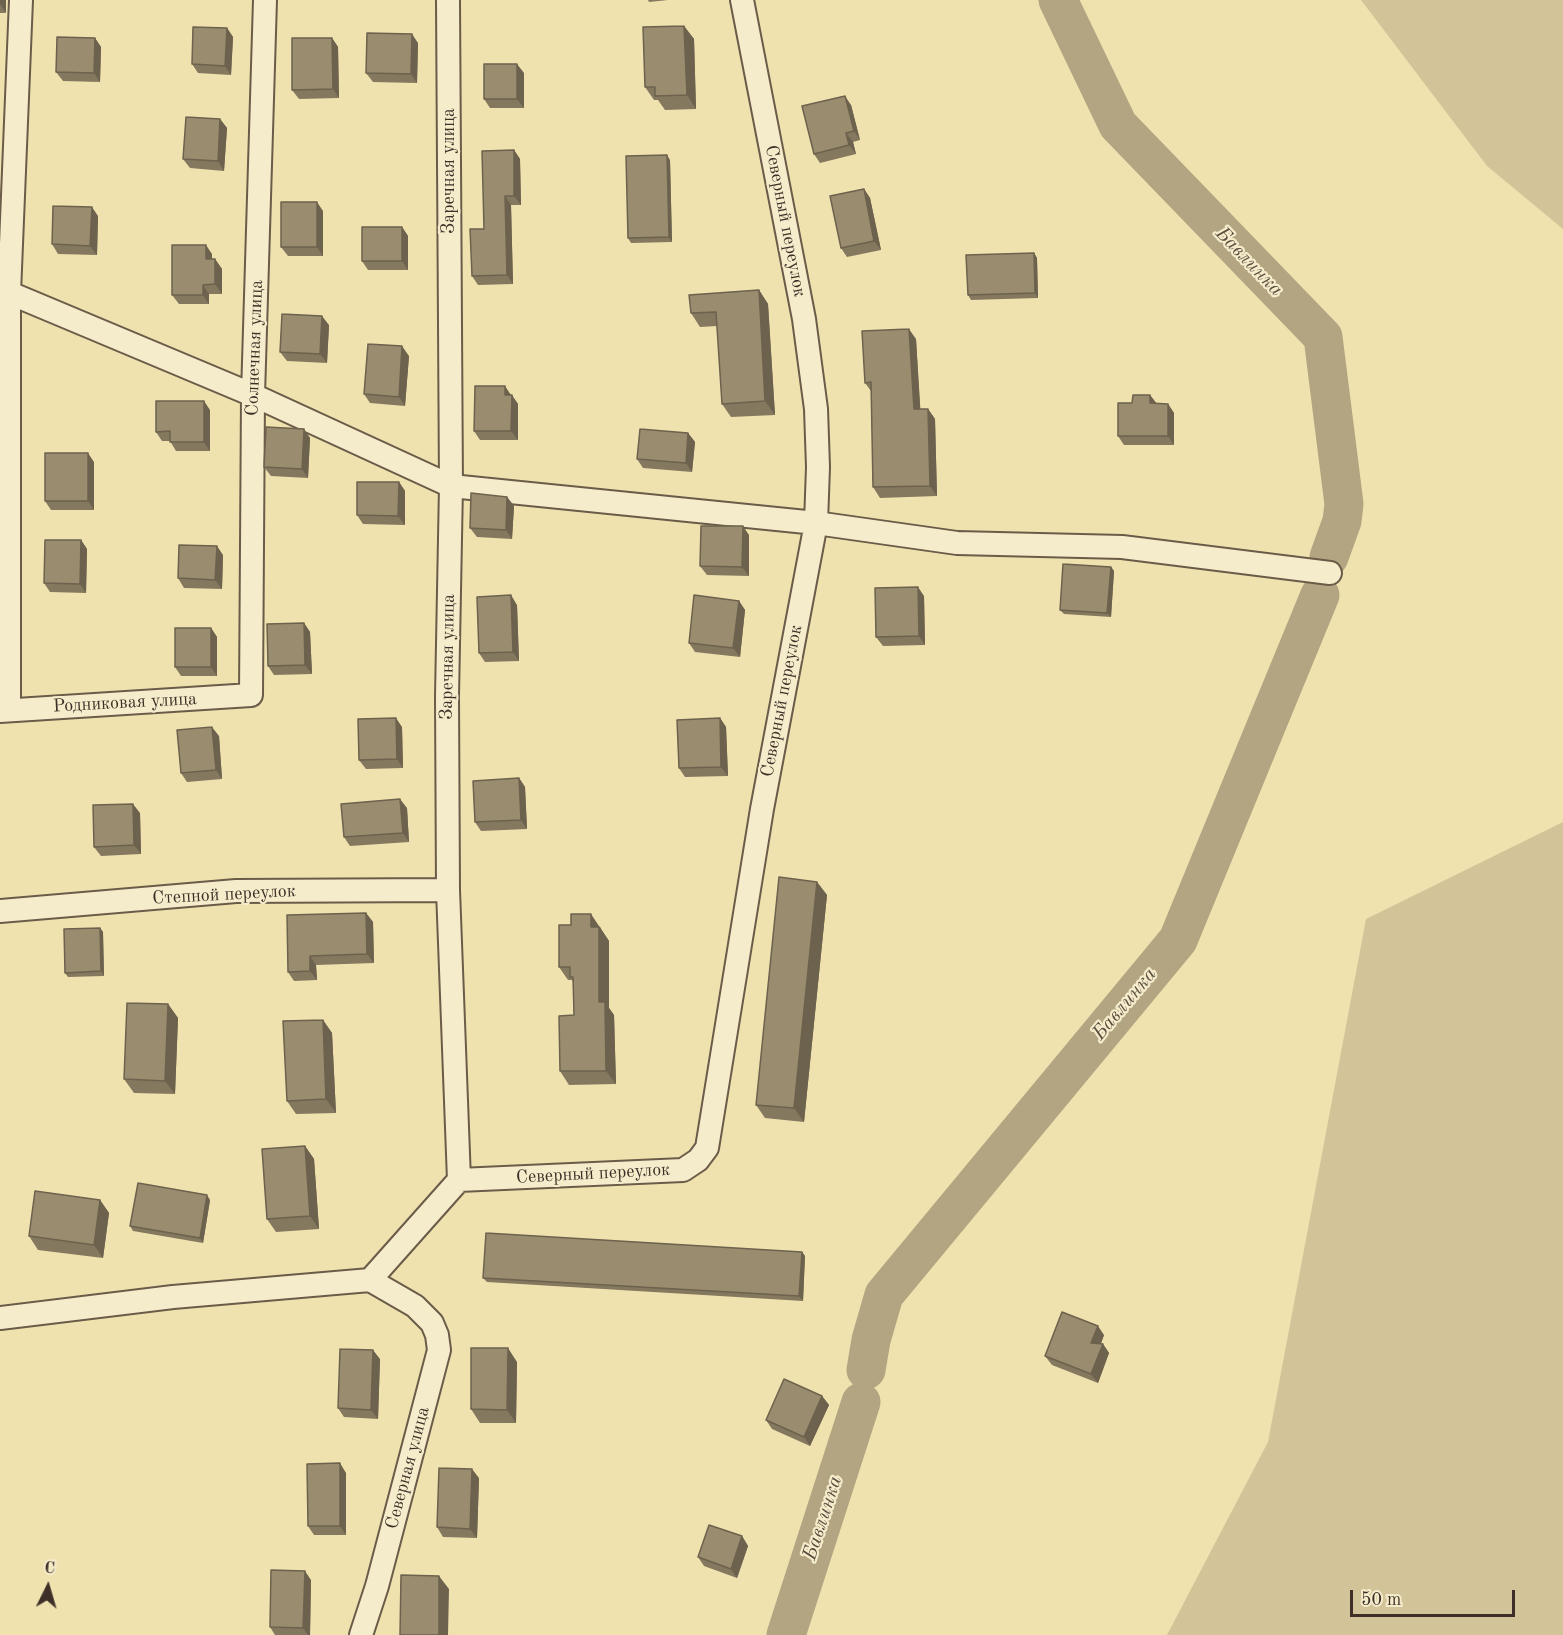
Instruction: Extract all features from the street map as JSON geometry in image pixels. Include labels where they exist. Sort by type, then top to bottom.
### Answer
[{"type":"street","points":[[5,710],[4,291],[21,0]]},
{"type":"street","name":"Солнечная улица","points":[[250,695],[253,395],[265,0]]},
{"type":"street","name":"Заречная улица","points":[[448,0],[451,486],[447,696],[448,890],[459,1180]]},
{"type":"street","name":"Северный переулок","points":[[459,1180],[683,1170],[698,1160],[707,1148],[764,798],[816,523],[818,467],[816,409],[804,319],[742,0]]},
{"type":"street","points":[[4,291],[253,395],[451,486],[816,523],[957,543],[1122,547],[1330,573]]},
{"type":"street","name":"Родниковая улица","points":[[5,710],[250,695]]},
{"type":"street","name":"Степной переулок","points":[[0,911],[236,891],[448,890]]},
{"type":"street","points":[[0,1318],[173,1297],[370,1280],[459,1180]]},
{"type":"street","name":"Северная улица","points":[[361,1635],[377,1586],[439,1350],[437,1335],[432,1323],[415,1306],[370,1280]]},
{"type":"shaded area","points":[[1361,0],[1563,0],[1563,229],[1487,166]]},
{"type":"shaded area","points":[[1563,822],[1563,1635],[1167,1635],[1268,1442],[1366,919]]},
{"type":"building","points":[[684,26],[687,95],[655,96],[655,87],[645,87],[643,27]]},
{"type":"building","points":[[193,27],[227,28],[225,66],[192,64]]},
{"type":"building","points":[[367,33],[412,34],[411,74],[366,73]]},
{"type":"building","points":[[57,37],[95,38],[94,73],[56,72]]},
{"type":"building","points":[[292,38],[332,38],[333,89],[292,90]]},
{"type":"building","points":[[484,64],[517,64],[517,99],[484,99]]},
{"type":"building","points":[[845,96],[854,131],[846,133],[849,145],[814,154],[802,106]]},
{"type":"building","points":[[186,117],[220,119],[218,161],[183,159]]},
{"type":"building","points":[[514,150],[514,196],[505,196],[507,275],[472,276],[470,229],[484,229],[482,151]]},
{"type":"building","points":[[667,155],[669,237],[628,238],[626,156]]},
{"type":"building","points":[[864,189],[874,241],[841,248],[830,196]]},
{"type":"building","points":[[281,202],[317,202],[317,247],[281,247]]},
{"type":"building","points":[[53,206],[92,207],[90,246],[52,244]]},
{"type":"building","points":[[362,227],[402,227],[402,261],[362,261]]},
{"type":"building","points":[[172,245],[206,245],[206,259],[215,259],[215,284],[203,285],[203,295],[172,295]]},
{"type":"building","points":[[1034,253],[1035,293],[968,295],[966,255]]},
{"type":"building","points":[[759,290],[765,401],[722,404],[716,312],[691,313],[689,295]]},
{"type":"building","points":[[282,314],[322,316],[320,354],[280,352]]},
{"type":"building","points":[[909,329],[914,409],[928,409],[930,486],[873,487],[871,382],[865,383],[862,331]]},
{"type":"building","points":[[368,344],[402,346],[399,397],[364,394]]},
{"type":"building","points":[[475,386],[505,386],[505,395],[512,395],[511,431],[474,431]]},
{"type":"building","points":[[1133,395],[1150,395],[1150,403],[1168,404],[1168,436],[1118,436],[1118,403],[1132,403]]},
{"type":"building","points":[[156,401],[204,401],[204,442],[170,442],[170,431],[156,432]]},
{"type":"building","points":[[266,427],[304,429],[302,469],[264,467]]},
{"type":"building","points":[[640,429],[688,433],[686,463],[637,459]]},
{"type":"building","points":[[45,453],[88,453],[88,501],[45,501]]},
{"type":"building","points":[[357,482],[399,482],[398,516],[357,515]]},
{"type":"building","points":[[471,493],[507,497],[506,530],[470,528]]},
{"type":"building","points":[[701,526],[743,526],[742,567],[700,566]]},
{"type":"building","points":[[45,540],[81,540],[80,584],[44,583]]},
{"type":"building","points":[[179,545],[217,546],[215,580],[178,578]]},
{"type":"building","points":[[1063,564],[1111,567],[1107,613],[1060,610]]},
{"type":"building","points":[[918,587],[919,636],[876,637],[875,588]]},
{"type":"building","points":[[511,595],[513,652],[479,653],[477,597]]},
{"type":"building","points":[[694,595],[739,601],[733,648],[689,643]]},
{"type":"building","points":[[304,623],[305,665],[268,666],[267,624]]},
{"type":"building","points":[[175,628],[211,628],[211,667],[175,667]]},
{"type":"building","points":[[396,718],[397,759],[359,760],[358,719]]},
{"type":"building","points":[[720,718],[721,767],[679,768],[677,720]]},
{"type":"building","points":[[212,727],[216,770],[181,773],[177,730]]},
{"type":"building","points":[[519,778],[521,820],[475,822],[473,781]]},
{"type":"building","points":[[400,799],[403,833],[344,837],[341,804]]},
{"type":"building","points":[[133,804],[134,845],[94,847],[93,805]]},
{"type":"building","points":[[779,877],[817,882],[794,1108],[756,1105]]},
{"type":"building","points":[[366,913],[367,954],[310,956],[310,971],[288,972],[287,915]]},
{"type":"building","points":[[571,914],[591,914],[591,927],[599,927],[599,1002],[605,1002],[606,1071],[560,1071],[559,1016],[574,1015],[573,977],[570,977],[570,967],[559,967],[559,925],[571,925]]},
{"type":"building","points":[[100,928],[101,971],[65,973],[64,929]]},
{"type":"building","points":[[127,1003],[168,1004],[165,1081],[124,1079]]},
{"type":"building","points":[[323,1020],[326,1099],[287,1101],[283,1021]]},
{"type":"building","points":[[305,1146],[310,1216],[267,1219],[262,1149]]},
{"type":"building","points":[[138,1183],[207,1195],[200,1238],[130,1226]]},
{"type":"building","points":[[35,1191],[100,1200],[94,1245],[29,1236]]},
{"type":"building","points":[[486,1233],[802,1252],[799,1296],[483,1278]]},
{"type":"building","points":[[1062,1312],[1098,1326],[1091,1343],[1103,1344],[1091,1374],[1045,1356]]},
{"type":"building","points":[[471,1348],[508,1348],[507,1410],[471,1409]]},
{"type":"building","points":[[340,1349],[373,1350],[371,1410],[338,1408]]},
{"type":"building","points":[[784,1379],[822,1396],[804,1437],[766,1420]]},
{"type":"building","points":[[340,1463],[340,1526],[308,1526],[307,1464]]},
{"type":"building","points":[[439,1468],[472,1469],[470,1529],[437,1527]]},
{"type":"building","points":[[709,1525],[742,1536],[731,1569],[698,1557]]},
{"type":"building","points":[[271,1570],[305,1571],[303,1628],[270,1627]]},
{"type":"building","points":[[401,1575],[439,1576],[439,1635],[400,1635]]},
{"type":"waterway","name":"Бавлинка","points":[[1058,0],[1118,125],[1323,337],[1344,504],[1342,521],[1329,557]]},
{"type":"waterway","name":"Бавлинка","points":[[866,1370],[871,1340],[884,1295],[1178,940],[1320,595]]},
{"type":"waterway","name":"Бавлинка","points":[[786,1635],[861,1402]]}]
